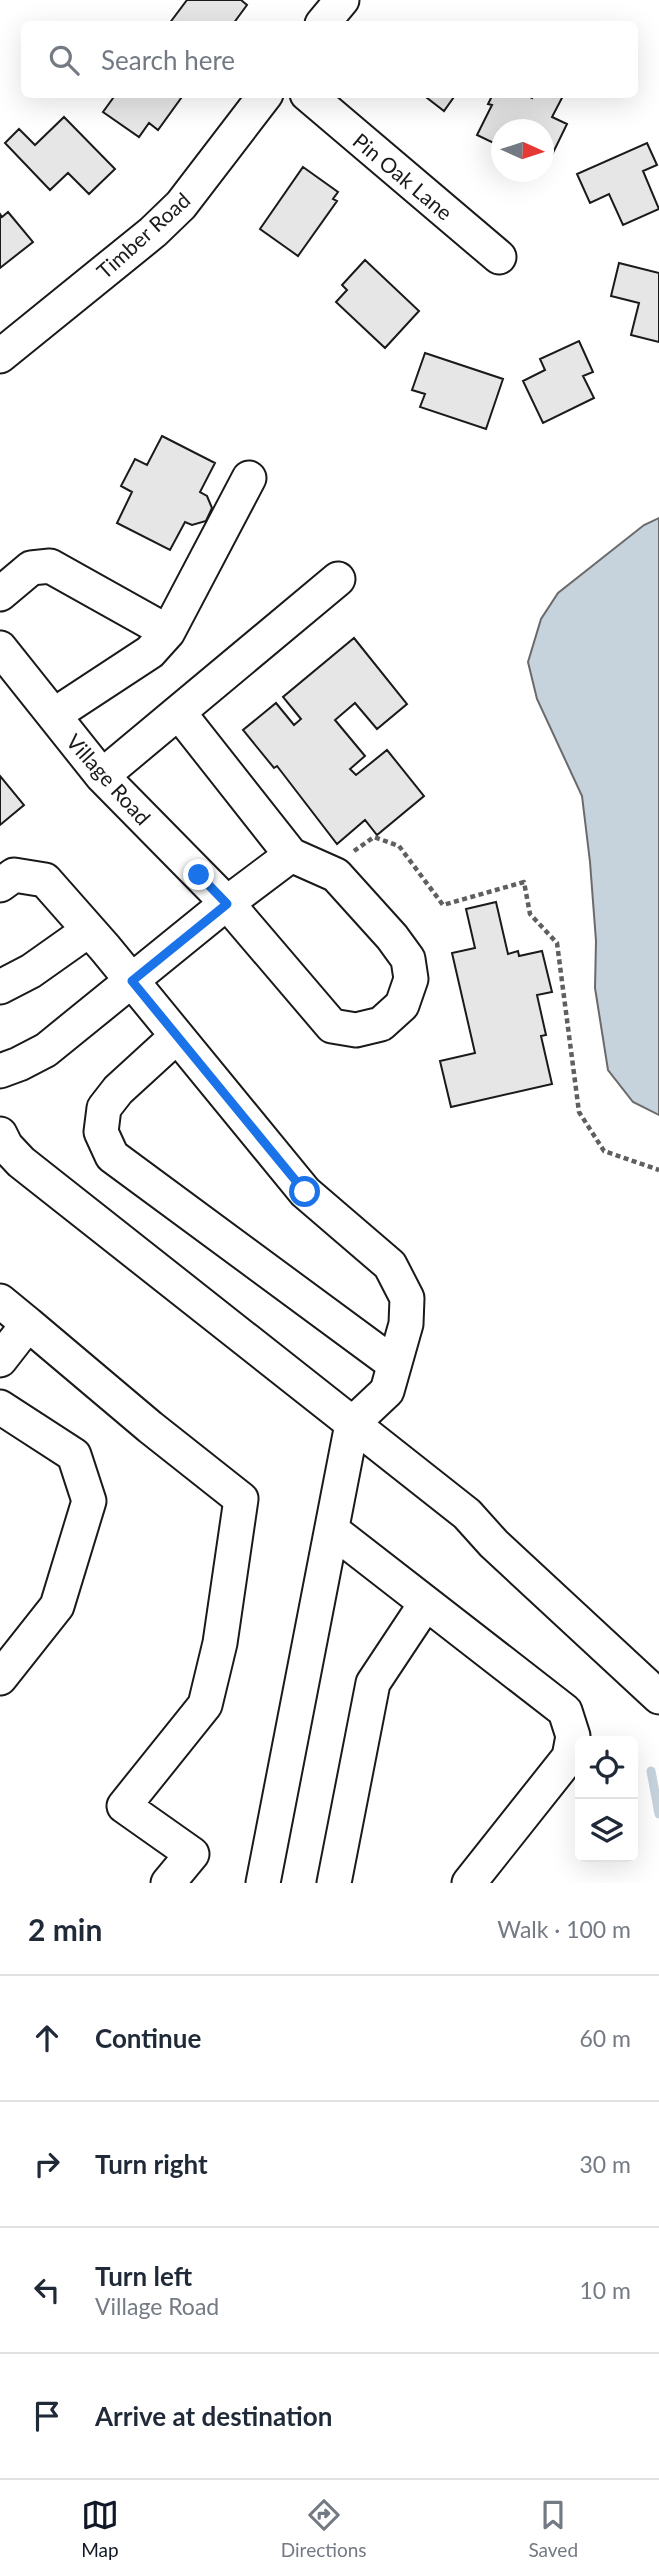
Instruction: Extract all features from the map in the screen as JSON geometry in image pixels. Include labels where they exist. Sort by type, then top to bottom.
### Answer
[{"type":"street","points":[[324,21],[342,0]]},
{"type":"street","name":"Timber Road","points":[[0,356],[153,232],[181,205],[263,98]]},
{"type":"street","name":"Pin Oak Lane","points":[[312,98],[499,257]]},
{"type":"street","points":[[54,715],[150,652],[168,632],[249,478]]},
{"type":"street","points":[[0,594],[31,568],[50,566],[168,632]]},
{"type":"street","points":[[102,776],[338,579]]},
{"type":"street","name":"Village Road","points":[[0,648],[102,776],[227,904],[332,1026],[356,1030],[380,1024],[402,1005],[411,978],[408,959],[392,936],[336,875],[291,855]]},
{"type":"street","points":[[0,1071],[46,1050],[291,855],[179,713]]},
{"type":"street","points":[[0,886],[14,875],[45,880],[132,981],[305,1192],[390,1265],[407,1298],[406,1324],[387,1391],[352,1424],[263,1883]]},
{"type":"street","points":[[0,987],[30,971],[89,930]]},
{"type":"street","points":[[177,1036],[118,1090],[104,1108],[102,1132],[112,1156],[394,1364]]},
{"type":"street","points":[[0,1134],[6,1146],[21,1162],[467,1514],[494,1545],[659,1697]]},
{"type":"street","points":[[0,1301],[150,1427],[241,1499],[220,1643],[205,1705],[124,1806],[192,1854],[168,1883]]},
{"type":"street","points":[[0,1360],[28,1324]]},
{"type":"street","points":[[0,1407],[74,1454],[89,1501],[57,1606],[0,1678]]},
{"type":"street","points":[[332,1530],[565,1711],[573,1736],[569,1757],[469,1883]]},
{"type":"street","points":[[334,1883],[373,1683],[426,1603]]},
{"type":"path","points":[[352,852],[374,837],[398,846],[443,905],[524,883],[530,914],[557,943],[579,1112],[604,1151],[659,1170]]},
{"type":"shaded area","points":[[659,518],[659,1115],[633,1102],[608,1070],[595,988],[596,941],[582,796],[537,699],[528,662],[541,619],[558,593],[644,525]]},
{"type":"building","points":[[187,0],[241,0],[247,5],[235,21],[171,21]]},
{"type":"building","points":[[113,98],[181,98],[158,130],[149,123],[139,137],[103,112]]},
{"type":"building","points":[[427,98],[453,98],[444,111]]},
{"type":"building","points":[[491,98],[562,98],[552,117],[567,124],[554,151],[554,119],[491,119],[491,142],[477,135],[492,105],[488,104]]},
{"type":"building","points":[[64,117],[115,169],[89,194],[68,173],[50,190],[5,143],[19,129],[35,145]]},
{"type":"building","points":[[647,143],[657,165],[643,171],[659,209],[623,225],[609,194],[590,203],[577,174]]},
{"type":"building","points":[[303,167],[338,192],[333,199],[337,201],[298,256],[260,229]]},
{"type":"building","points":[[8,212],[33,242],[0,268],[0,214],[2,217]]},
{"type":"building","points":[[365,260],[419,311],[385,348],[336,302],[347,290],[342,285]]},
{"type":"building","points":[[619,263],[659,273],[659,342],[631,335],[639,303],[611,296]]},
{"type":"building","points":[[579,341],[593,372],[583,376],[594,398],[543,423],[523,381],[545,370],[540,359]]},
{"type":"building","points":[[425,353],[503,379],[486,429],[420,407],[425,394],[412,390]]},
{"type":"building","points":[[162,436],[215,463],[200,492],[207,496],[212,508],[206,521],[192,525],[185,522],[170,550],[117,523],[132,492],[121,486],[135,459],[147,465]]},
{"type":"building","points":[[354,638],[407,704],[377,729],[355,703],[335,720],[365,756],[350,769],[356,775],[387,750],[424,796],[377,835],[365,820],[337,844],[277,766],[274,768],[243,730],[276,703],[294,725],[301,719],[283,697]]},
{"type":"building","points":[[0,776],[24,805],[0,825]]},
{"type":"building","points":[[496,902],[508,954],[518,951],[519,956],[542,951],[552,992],[537,995],[546,1035],[541,1036],[552,1084],[451,1107],[440,1061],[475,1053],[452,953],[475,948],[466,909]]},
{"type":"waterway","points":[[651,1771],[659,1814]]},
{"type":"route","points":[[199,875],[227,904],[132,981],[305,1192]]}]
